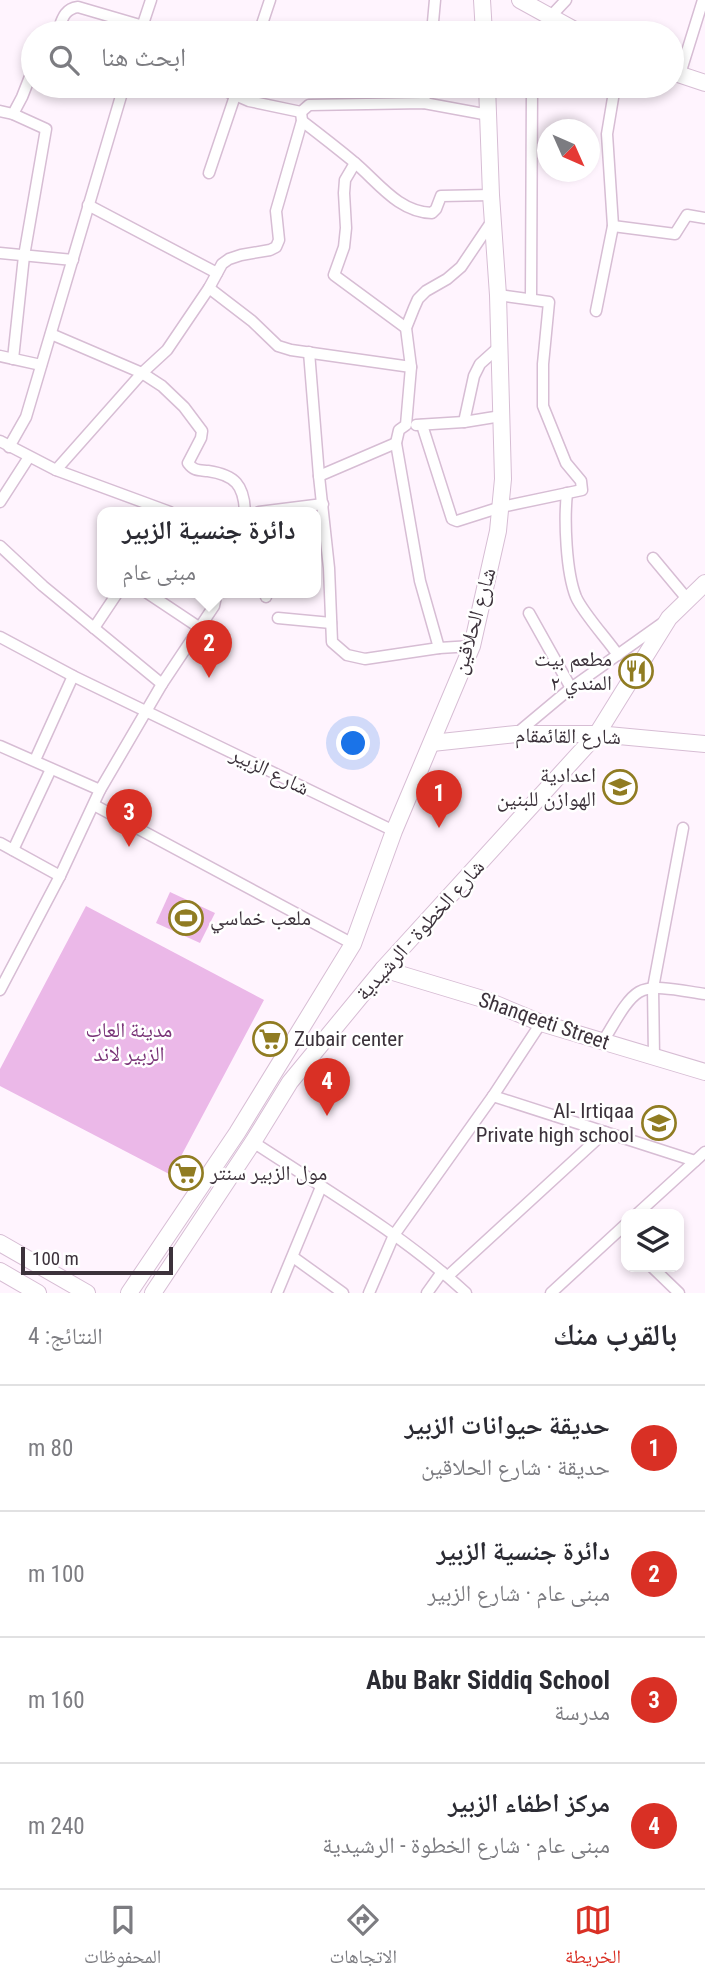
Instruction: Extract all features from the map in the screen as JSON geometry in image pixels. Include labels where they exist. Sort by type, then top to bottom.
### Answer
[{"type":"main road","points":[[482,0],[483,21]]},
{"type":"main road","points":[[520,0],[556,21]]},
{"type":"main road","points":[[684,76],[705,83]]},
{"type":"main road","name":"شارع الحلاقين","points":[[129,1293],[253,1109],[353,944],[394,831],[472,646],[498,531],[503,479],[498,295],[492,221],[488,98]]},
{"type":"main road","name":"شارع الخطوة - الرشيدية","points":[[153,1293],[290,1082],[383,969],[597,734],[669,618],[705,583]]},
{"type":"main road","name":"شارع القائمقام","points":[[432,743],[516,734],[597,734],[705,744]]},
{"type":"main road","name":"Shanqeeti Street","points":[[383,969],[486,1000],[541,1023],[705,1072]]},
{"type":"main road","points":[[253,1109],[268,1118]]},
{"type":"main road","points":[[0,1243],[88,1293]]},
{"type":"main road","points":[[0,1271],[38,1293]]},
{"type":"street","points":[[144,21],[150,0]]},
{"type":"street","points":[[263,21],[270,0]]},
{"type":"street","points":[[433,21],[435,0]]},
{"type":"street","points":[[548,21],[566,0]]},
{"type":"street","points":[[684,51],[703,0]]},
{"type":"street","points":[[62,21],[70,8],[78,7],[117,21]]},
{"type":"street","points":[[13,114],[21,98]]},
{"type":"street","points":[[120,98],[26,416],[4,444],[56,470],[156,507]]},
{"type":"street","points":[[209,173],[234,98]]},
{"type":"street","points":[[242,98],[302,116],[390,196],[414,211],[432,213],[441,196],[491,195]]},
{"type":"street","points":[[424,103],[425,98]]},
{"type":"street","points":[[531,298],[532,98]]},
{"type":"street","points":[[596,310],[614,226],[607,134],[613,98]]},
{"type":"street","points":[[56,470],[142,373],[167,350],[222,264],[229,259],[276,247],[279,240],[276,211],[302,116],[309,105],[424,103],[489,115]]},
{"type":"street","points":[[0,111],[46,129],[23,256],[13,359]]},
{"type":"street","points":[[355,163],[345,180],[344,247],[334,275],[406,328]]},
{"type":"street","points":[[88,205],[217,273]]},
{"type":"street","points":[[614,226],[675,234],[687,215],[705,218]]},
{"type":"street","points":[[406,425],[411,367],[406,328],[418,299],[461,267],[492,221]]},
{"type":"street","points":[[0,253],[73,260]]},
{"type":"street","points":[[209,288],[252,321],[278,346],[411,367]]},
{"type":"street","points":[[422,425],[452,519],[463,520],[501,507],[582,490],[582,481],[566,463],[543,406],[543,364],[550,302],[498,295]]},
{"type":"street","points":[[51,334],[142,373],[162,386],[184,407],[202,431],[201,439],[188,463],[196,471],[229,476],[244,492],[245,507]]},
{"type":"street","points":[[464,422],[474,376],[480,364],[499,346]]},
{"type":"street","points":[[309,352],[330,582],[332,642],[347,655],[365,659],[472,646]]},
{"type":"street","points":[[0,356],[41,365]]},
{"type":"street","points":[[439,648],[420,581],[396,443],[399,430],[406,425],[464,422],[501,416]]},
{"type":"street","points":[[319,476],[396,443]]},
{"type":"street","points":[[0,502],[29,457]]},
{"type":"street","points":[[567,493],[568,569],[577,598],[618,655]]},
{"type":"street","points":[[299,507],[323,504]]},
{"type":"street","points":[[0,546],[43,586],[162,684]]},
{"type":"street","points":[[653,558],[688,600]]},
{"type":"street","points":[[321,582],[330,582]]},
{"type":"street","points":[[94,628],[114,598]]},
{"type":"street","points":[[155,598],[200,628]]},
{"type":"street","points":[[0,990],[60,876],[100,790],[162,684],[214,606],[216,598]]},
{"type":"street","points":[[528,613],[571,688]]},
{"type":"street","points":[[278,618],[331,623]]},
{"type":"street","points":[[516,734],[571,688],[669,618]]},
{"type":"street","name":"شارع الزبير","points":[[0,637],[73,676],[394,831]]},
{"type":"street","points":[[35,760],[73,676]]},
{"type":"street","points":[[0,746],[100,790]]},
{"type":"street","points":[[13,850],[51,769]]},
{"type":"street","points":[[94,805],[353,944]]},
{"type":"street","points":[[654,1056],[653,988],[683,828]]},
{"type":"street","points":[[0,843],[60,876]]},
{"type":"street","points":[[603,1041],[638,992],[653,988],[705,994]]},
{"type":"street","points":[[369,1293],[394,1235],[493,1097],[541,1023]]},
{"type":"street","points":[[493,1097],[695,1161]]},
{"type":"street","points":[[427,1293],[605,1132]]},
{"type":"street","points":[[253,1142],[394,1235],[466,1293]]},
{"type":"street","points":[[642,1209],[705,1152]]},
{"type":"street","points":[[277,1293],[321,1187]]},
{"type":"street","points":[[555,1292],[621,1229]]},
{"type":"street","points":[[293,1257],[343,1293]]},
{"type":"street","points":[[657,1272],[679,1293]]},
{"type":"green space","name":"ملعب خماسي","points":[[170,892],[215,913],[200,943],[156,923]]},
{"type":"green space","name":"مدينة العاب الزبير لاند","points":[[86,906],[264,1000],[171,1175],[0,1086],[0,1069]]},
{"type":"place","name":"مطعم بيت المندي ٢","points":[[636,671]]},
{"type":"place","name":"دائرة جنسية الزبير","points":[[209,678]]},
{"type":"place","name":"اعدادية الهوازن للبنين","points":[[620,787]]},
{"type":"place","name":"حديقة حيوانات الزبير","points":[[439,828]]},
{"type":"place","name":"Abu Bakr Siddiq School","points":[[129,847]]},
{"type":"place","name":"ملعب خماسي","points":[[186,918]]},
{"type":"place","name":"Zubair center","points":[[270,1039]]},
{"type":"place","name":"مركز اطفاء الزبير","points":[[327,1116]]},
{"type":"place","name":"Al- Irtiqaa Private high school","points":[[659,1123]]},
{"type":"place","name":"مول الزبير سنتر","points":[[186,1173]]}]
